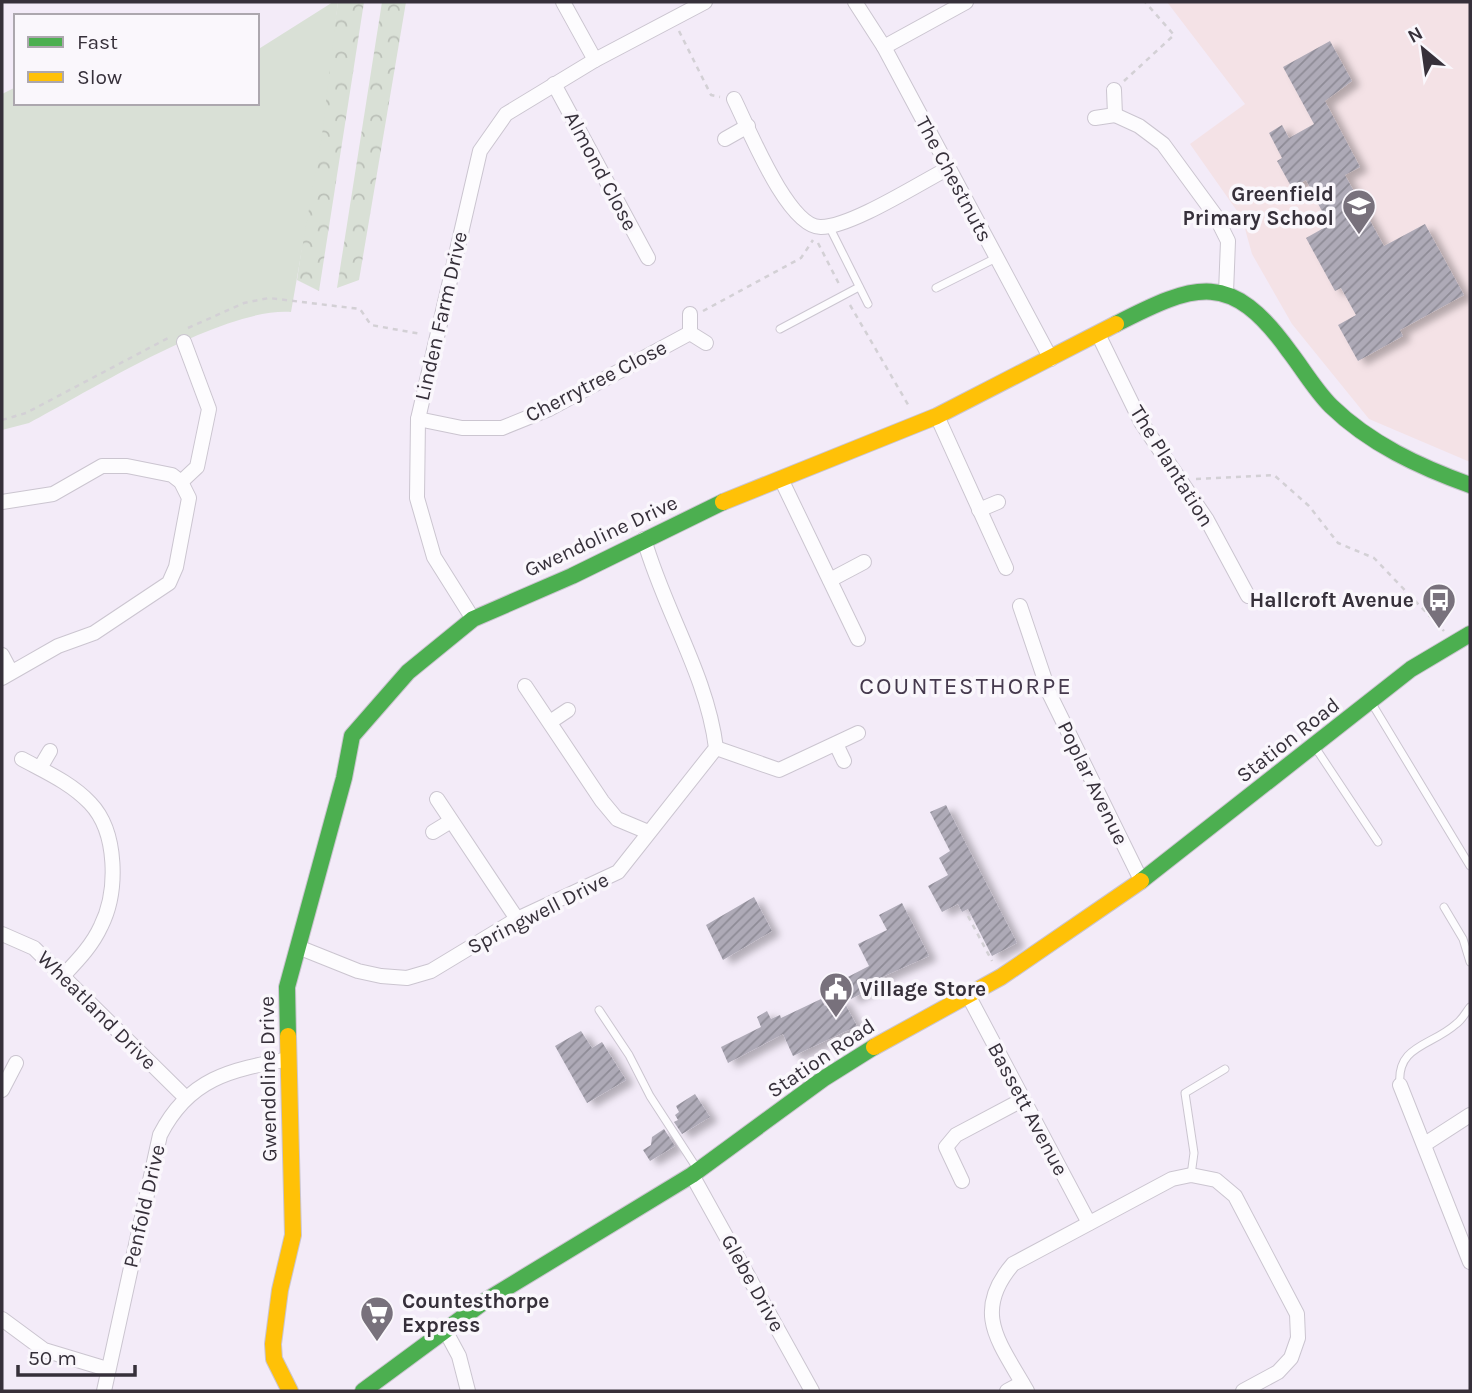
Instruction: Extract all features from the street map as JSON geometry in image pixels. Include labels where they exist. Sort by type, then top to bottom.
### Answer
[{"type":"street","points":[[563,2],[595,60]]},
{"type":"street","name":"Linden Farm Drive","points":[[473,619],[434,557],[417,498],[418,419],[480,150],[506,114],[595,60],[705,2]]},
{"type":"street","name":"The Chestnuts","points":[[855,2],[884,47],[1051,359]]},
{"type":"street","points":[[884,47],[965,2]]},
{"type":"street","name":"Almond Close","points":[[554,84],[648,258]]},
{"type":"street","points":[[1114,90],[1115,115]]},
{"type":"street","points":[[734,99],[786,200],[799,218],[820,228],[847,221],[947,169]]},
{"type":"street","points":[[1096,118],[1115,115],[1139,126],[1163,144],[1215,215],[1228,241],[1226,293],[1250,307],[1275,334],[1302,372],[1342,416],[1399,455],[1435,473],[1470,485]]},
{"type":"street","points":[[725,139],[748,126]]},
{"type":"street","name":"Gwendoline Drive","points":[[290,1391],[274,1359],[273,1344],[280,1290],[293,1235],[286,987],[344,778],[352,736],[408,672],[473,619],[781,479],[937,416],[1163,300],[1197,291],[1226,293]]},
{"type":"street","name":"Cherrytree Close","points":[[690,314],[690,333]]},
{"type":"street","name":"Cherrytree Close","points":[[690,333],[706,343]]},
{"type":"street","name":"Cherrytree Close","points":[[418,419],[462,428],[502,428],[549,409],[690,333]]},
{"type":"street","name":"The Plantation","points":[[1098,334],[1141,422],[1207,520],[1248,596]]},
{"type":"street","points":[[181,482],[197,467],[209,409],[182,335]]},
{"type":"street","points":[[937,416],[1006,568]]},
{"type":"street","points":[[2,502],[53,494],[102,467],[127,466],[172,475],[181,482],[189,498],[176,567],[169,583],[94,633],[58,646],[6,675],[2,655]]},
{"type":"street","points":[[781,479],[858,639]]},
{"type":"street","points":[[979,510],[998,502]]},
{"type":"street","points":[[644,539],[653,572],[712,715],[716,748],[779,770],[858,733]]},
{"type":"street","points":[[830,580],[864,562]]},
{"type":"street","name":"Poplar Avenue","points":[[1020,606],[1051,695],[1141,880]]},
{"type":"street","name":"Station Road","points":[[363,1391],[445,1329],[695,1173],[822,1079],[908,1026],[1000,977],[1063,937],[1315,746],[1411,669],[1470,634]]},
{"type":"street","points":[[525,686],[617,819],[648,832]]},
{"type":"street","points":[[550,722],[568,710]]},
{"type":"street","points":[[836,744],[845,761]]},
{"type":"street","name":"Springwell Drive","points":[[299,947],[358,971],[407,978],[431,971],[517,919],[618,872],[716,748]]},
{"type":"street","points":[[40,768],[50,751]]},
{"type":"street","points":[[22,759],[73,788],[92,805],[103,824],[113,861],[110,895],[103,924],[88,948],[62,977]]},
{"type":"street","points":[[437,799],[517,919]]},
{"type":"street","points":[[433,832],[451,821]]},
{"type":"street","name":"Wheatland Drive","points":[[2,934],[34,948],[185,1097]]},
{"type":"street","name":"Bassett Avenue","points":[[968,995],[1021,1100],[1089,1223]]},
{"type":"street","name":"Penfold Drive","points":[[104,1391],[160,1136],[169,1118],[185,1097],[204,1083],[242,1068],[289,1059]]},
{"type":"street","points":[[2,1090],[16,1063]]},
{"type":"street","points":[[1400,1085],[1470,1262]]},
{"type":"street","points":[[961,1181],[946,1147],[956,1135],[1021,1100]]},
{"type":"street","points":[[1425,1144],[1470,1115]]},
{"type":"street","name":"Glebe Drive","points":[[695,1173],[812,1391]]},
{"type":"street","points":[[1007,1391],[1024,1387],[991,1322],[990,1300],[1000,1279],[1013,1264],[1172,1179],[1191,1175],[1216,1180],[1235,1196],[1297,1314],[1298,1339],[1291,1358],[1278,1372],[1242,1391]]},
{"type":"street","points":[[2,1319],[44,1350],[107,1369]]},
{"type":"street","points":[[445,1329],[459,1356],[468,1391]]},
{"type":"lane","points":[[829,225],[867,304]]},
{"type":"lane","points":[[936,288],[996,258]]},
{"type":"lane","points":[[780,329],[859,287]]},
{"type":"lane","points":[[1370,702],[1470,866]]},
{"type":"lane","points":[[1315,746],[1378,842]]},
{"type":"lane","points":[[1444,907],[1463,939],[1470,962]]},
{"type":"lane","points":[[1400,1085],[1398,1071],[1403,1059],[1457,1023],[1470,1007]]},
{"type":"lane","points":[[599,1010],[629,1055],[650,1097],[695,1173]]},
{"type":"lane","points":[[1191,1175],[1194,1153],[1185,1093],[1225,1069]]},
{"type":"path","points":[[1114,90],[1174,35],[1145,2]]},
{"type":"path","points":[[672,19],[711,95],[734,99]]},
{"type":"path","points":[[690,314],[699,314],[801,258],[815,237],[880,360],[919,423]]},
{"type":"path","points":[[2,420],[26,413],[244,303],[269,298],[360,309],[371,325],[435,337]]},
{"type":"path","points":[[1179,480],[1274,475],[1308,506],[1338,543],[1374,558],[1420,603],[1454,643]]},
{"type":"path","points":[[968,916],[1000,977]]},
{"type":"shaded area","name":"Greenfield Primary School","points":[[1167,2],[1470,2],[1470,462],[1369,419],[1292,324],[1252,254],[1242,218],[1190,144],[1245,104]]},
{"type":"green space","points":[[333,2],[338,2],[322,135],[291,312],[263,314],[195,336],[121,372],[29,423],[2,430],[2,94],[14,88],[14,105],[259,105],[259,49]]},
{"type":"green space","points":[[338,2],[364,2],[319,291],[297,280]]},
{"type":"green space","points":[[382,2],[406,2],[359,280],[337,288]]},
{"type":"building","points":[[1330,41],[1352,81],[1325,101],[1360,167],[1345,175],[1384,246],[1425,224],[1464,295],[1400,330],[1403,336],[1358,361],[1338,325],[1356,315],[1341,288],[1335,291],[1306,238],[1329,225],[1306,180],[1292,188],[1277,161],[1282,158],[1269,133],[1282,125],[1289,138],[1314,124],[1283,67]]},
{"type":"building","points":[[946,805],[1017,943],[992,956],[968,909],[962,912],[958,904],[942,912],[928,886],[948,875],[939,858],[950,851],[930,812]]},
{"type":"building","points":[[754,897],[772,931],[723,960],[706,925]]},
{"type":"building","points":[[902,903],[929,956],[871,982],[874,987],[851,999],[842,980],[869,966],[858,944],[887,930],[879,915]]},
{"type":"building","points":[[842,998],[857,1026],[793,1056],[783,1034],[728,1063],[721,1047],[761,1027],[757,1017],[767,1011],[771,1019],[780,1015],[781,1018],[821,999],[825,1006]]},
{"type":"building","points":[[581,1031],[592,1048],[602,1042],[626,1080],[587,1103],[555,1046]]},
{"type":"building","points":[[695,1094],[710,1117],[682,1134],[674,1122],[678,1120],[675,1115],[679,1112],[676,1106]]},
{"type":"building","points":[[664,1129],[675,1146],[650,1161],[643,1150],[651,1145],[652,1137]]},
{"type":"traffic: fast","points":[[1116,324],[1144,310],[1191,293],[1211,292],[1230,296],[1249,307],[1268,325],[1320,393],[1346,420],[1396,453],[1470,485]]},
{"type":"traffic: fast","points":[[288,1036],[287,987],[344,778],[352,736],[408,672],[473,619],[572,576],[723,502]]},
{"type":"traffic: fast","points":[[1141,881],[1411,669],[1470,634]]},
{"type":"traffic: fast","points":[[363,1391],[485,1301],[692,1175],[823,1079],[874,1047]]},
{"type":"traffic: slow","points":[[723,502],[937,416],[1116,324]]},
{"type":"traffic: slow","points":[[874,1047],[1001,977],[1141,881]]},
{"type":"traffic: slow","points":[[288,1036],[293,1235],[280,1290],[273,1344],[274,1359],[290,1391]]},
{"type":"place","name":"Greenfield Primary School","points":[[1359,236]]},
{"type":"place","name":"Hallcroft Avenue","points":[[1439,630]]},
{"type":"place","name":"Village Store","points":[[836,1019]]},
{"type":"place","name":"Countesthorpe Express","points":[[377,1343]]},
{"type":"district","name":"COUNTESTHORPE","points":[[966,686]]}]
